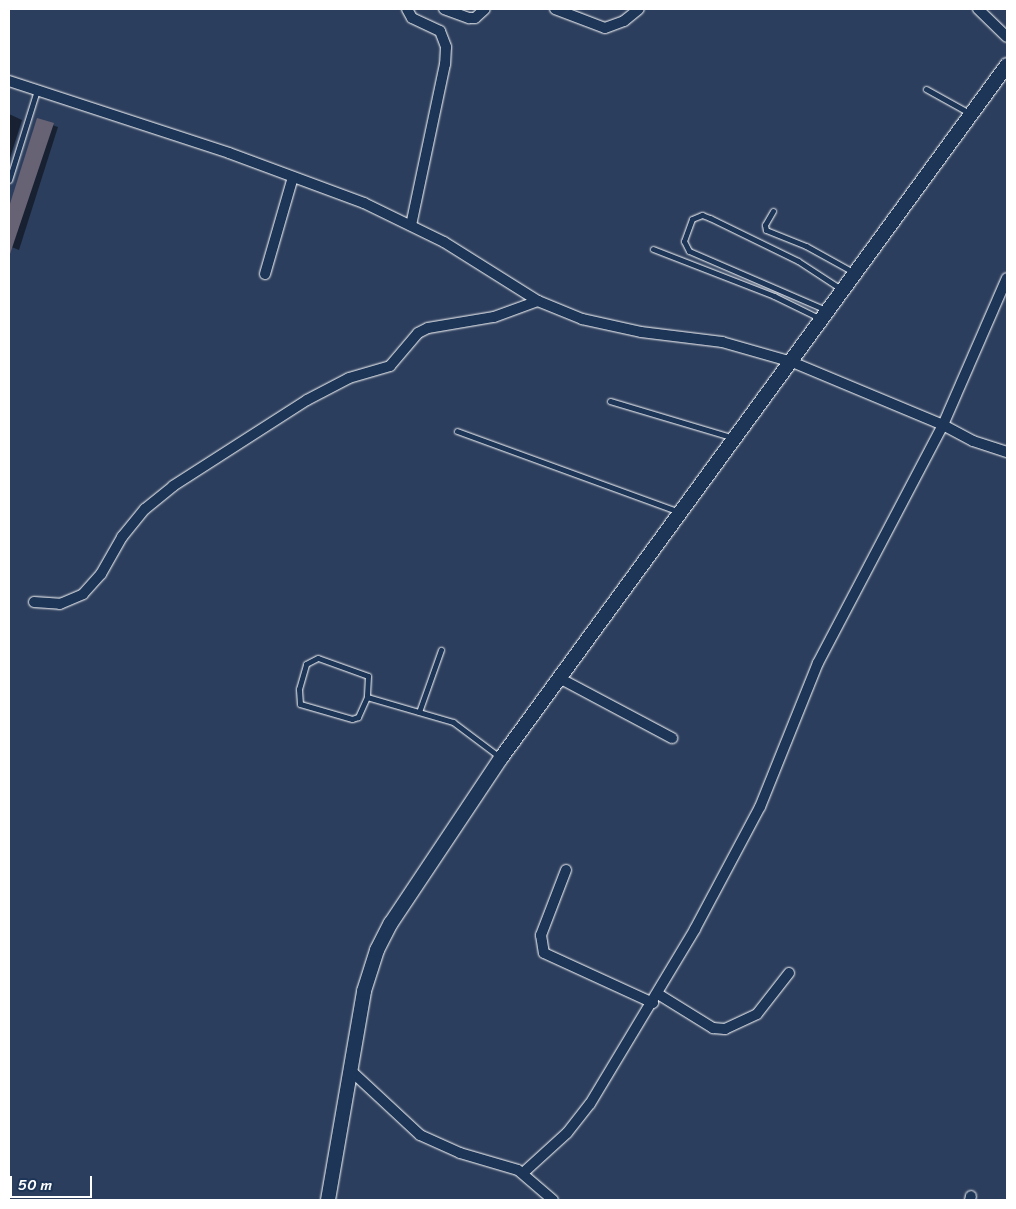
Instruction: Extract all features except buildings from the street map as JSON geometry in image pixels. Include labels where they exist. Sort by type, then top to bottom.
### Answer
[{"type":"main road","points":[[328,1200],[349,1069],[364,991],[378,950],[392,923],[501,758],[1007,65]]},
{"type":"street","points":[[408,9],[412,18],[440,31],[446,47],[411,225]]},
{"type":"street","points":[[444,9],[469,18],[475,18],[485,9]]},
{"type":"street","points":[[558,9],[595,26],[614,26],[639,9]]},
{"type":"street","points":[[978,9],[1007,37]]},
{"type":"street","points":[[9,81],[293,177],[411,225],[484,265],[538,301],[582,319],[641,332],[722,342],[792,362],[943,425],[973,441],[1007,452]]},
{"type":"street","points":[[265,274],[293,177]]},
{"type":"street","points":[[523,1173],[578,1121],[656,998],[760,807],[818,662],[943,425],[1007,278]]},
{"type":"street","points":[[34,602],[60,604],[84,594],[101,574],[122,537],[145,509],[173,486],[307,400],[349,378],[390,366],[418,333],[428,328],[450,326],[494,317],[538,301]]},
{"type":"street","points":[[561,678],[672,738]]},
{"type":"street","points":[[566,870],[541,935],[544,953],[656,998],[713,1028],[725,1029],[757,1014],[789,973]]},
{"type":"street","points":[[349,1069],[420,1135],[445,1147],[523,1173],[542,1196],[553,1200]]},
{"type":"lane","points":[[926,88],[972,115]]},
{"type":"lane","points":[[9,180],[37,90]]},
{"type":"lane","points":[[773,211],[764,225],[766,230],[828,257],[856,274]]},
{"type":"lane","points":[[825,316],[689,251],[684,241],[692,219],[702,215],[710,218],[798,261],[843,290]]},
{"type":"lane","points":[[653,248],[825,316]]},
{"type":"lane","points":[[610,400],[735,438]]},
{"type":"lane","points":[[457,431],[680,512]]},
{"type":"lane","points":[[419,712],[441,650]]},
{"type":"lane","points":[[318,658],[363,672],[370,681],[367,697],[361,713],[352,718],[304,706],[298,699],[306,664],[318,658]]},
{"type":"lane","points":[[367,697],[453,722],[501,758]]}]
